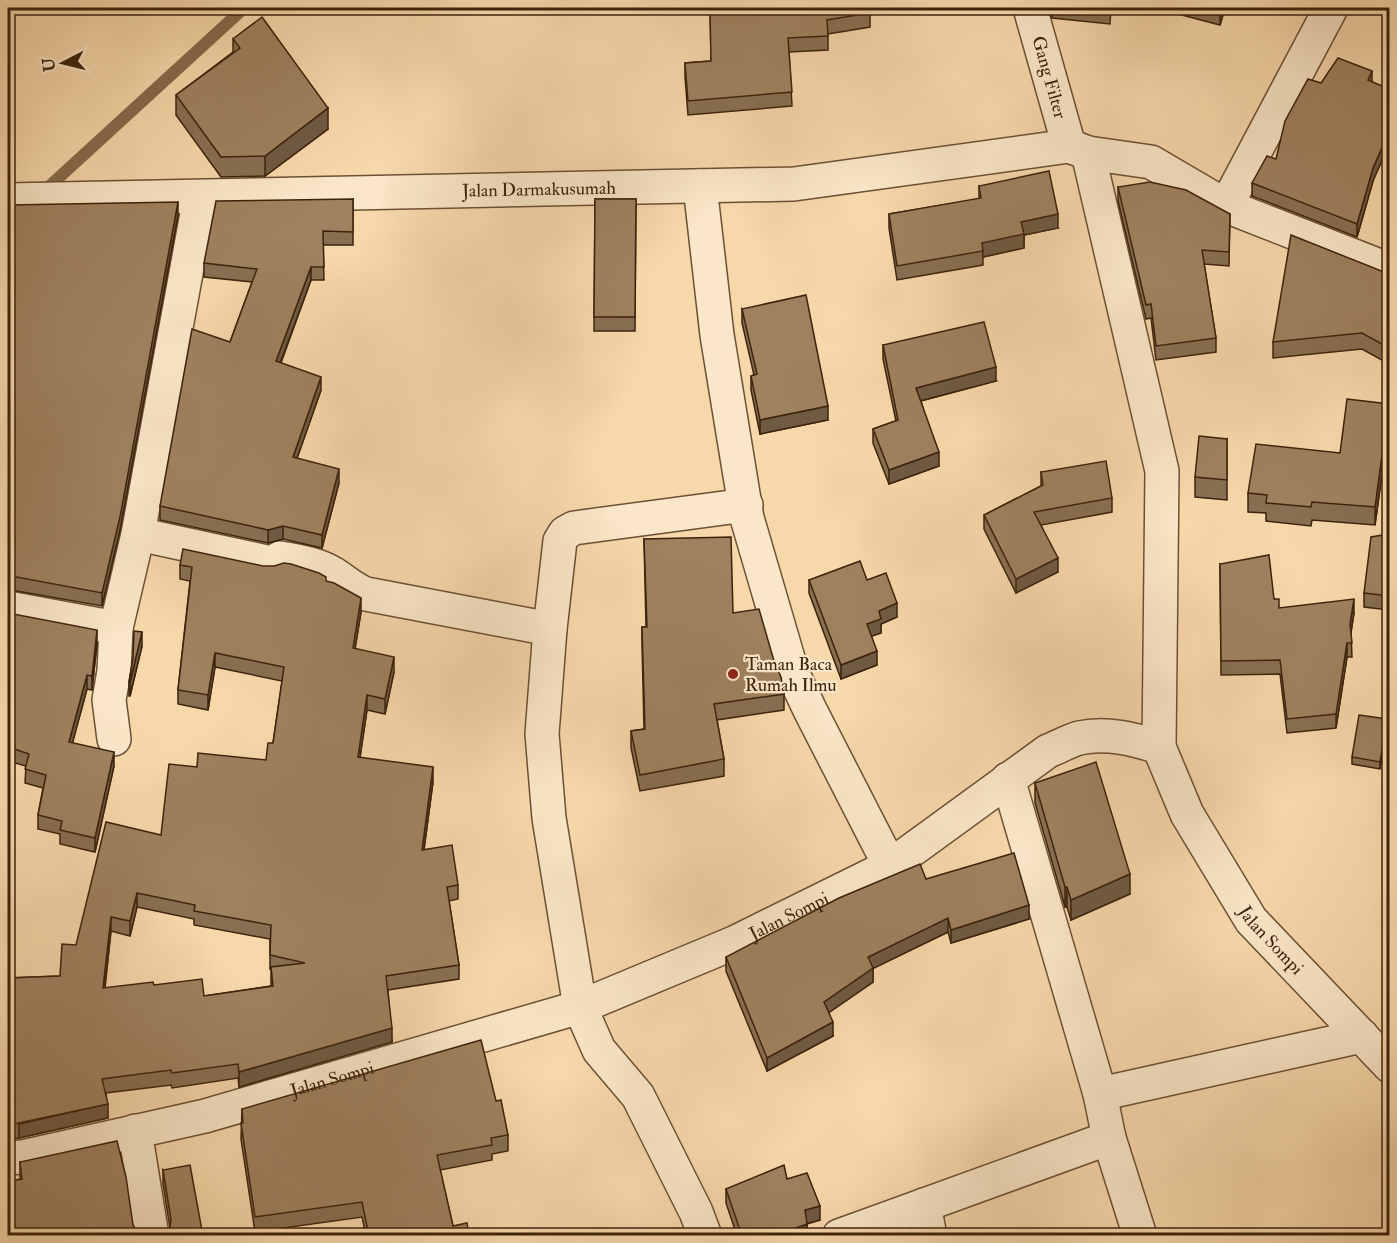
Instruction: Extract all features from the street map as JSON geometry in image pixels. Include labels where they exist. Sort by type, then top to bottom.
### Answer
[{"type":"street","name":"Gang Filter","points":[[1030,8],[1079,149],[1162,471],[1159,747]]},
{"type":"street","points":[[1226,206],[1331,8]]},
{"type":"street","name":"Jalan Darmakusumah","points":[[8,200],[794,184],[1079,149],[1151,162],[1226,206],[1389,270]]},
{"type":"street","points":[[700,186],[717,335],[747,518],[792,672],[890,866]]},
{"type":"street","points":[[114,739],[109,700],[114,671],[116,628],[138,534],[200,197]]},
{"type":"street","points":[[705,1236],[696,1212],[638,1096],[599,1050],[580,1007],[549,818],[542,734],[550,628],[560,541],[565,533],[574,528],[746,505]]},
{"type":"street","points":[[138,534],[267,562],[280,558],[317,565],[366,594],[550,628]]},
{"type":"street","points":[[8,608],[116,628]]},
{"type":"street","name":"Jalan Sompi","points":[[8,1158],[22,1157],[205,1116],[580,1007],[736,942],[890,866],[1048,751],[1078,738],[1106,736],[1123,737],[1159,747],[1187,814],[1251,920],[1389,1066]]},
{"type":"street","points":[[1008,779],[1100,1094],[1109,1137],[1140,1236]]},
{"type":"street","points":[[1100,1094],[1362,1036]]},
{"type":"street","points":[[135,1131],[152,1236]]},
{"type":"street","points":[[838,1236],[927,1220],[1109,1137]]},
{"type":"building","points":[[710,8],[869,8],[870,13],[827,20],[828,36],[788,38],[792,92],[688,101],[685,63],[711,61]]},
{"type":"building","points":[[1087,8],[1110,8],[1110,10]]},
{"type":"building","points":[[262,17],[328,108],[265,156],[221,157],[176,95],[240,48],[233,39]]},
{"type":"building","points":[[1338,58],[1372,71],[1368,80],[1389,89],[1389,132],[1373,168],[1357,224],[1252,183],[1267,156],[1276,159],[1285,121],[1308,79],[1321,83]]},
{"type":"building","points":[[1049,171],[1058,214],[1021,222],[1024,234],[982,243],[983,251],[897,266],[889,214],[981,198],[979,186]]},
{"type":"building","points":[[1150,182],[1186,190],[1230,214],[1229,252],[1202,250],[1216,338],[1156,346],[1151,304],[1146,305],[1118,187]]},
{"type":"building","points":[[353,199],[353,232],[323,231],[324,267],[311,267],[276,361],[321,377],[293,457],[339,469],[322,535],[283,526],[268,530],[160,506],[192,329],[230,342],[257,269],[204,263],[216,201]]},
{"type":"building","points":[[595,199],[636,199],[635,317],[594,317]]},
{"type":"building","points":[[178,202],[120,517],[102,593],[8,576],[8,205]]},
{"type":"building","points":[[1291,235],[1389,274],[1389,348],[1362,333],[1273,342]]},
{"type":"building","points":[[806,295],[828,406],[760,420],[751,376],[757,374],[742,309]]},
{"type":"building","points":[[984,322],[996,367],[916,388],[939,452],[889,470],[873,429],[898,420],[883,345]]},
{"type":"building","points":[[1347,399],[1389,404],[1375,507],[1312,502],[1311,507],[1266,503],[1267,495],[1248,493],[1256,444],[1340,453]]},
{"type":"building","points":[[1199,436],[1227,439],[1227,480],[1195,477]]},
{"type":"building","points":[[1106,461],[1112,498],[1034,512],[1058,558],[1016,579],[984,515],[1043,485],[1041,472]]},
{"type":"building","points":[[1389,534],[1389,596],[1364,593],[1371,537]]},
{"type":"building","points":[[731,537],[733,613],[759,609],[781,677],[784,694],[714,704],[724,759],[640,775],[631,731],[645,729],[642,627],[647,627],[644,539]]},
{"type":"building","points":[[183,549],[263,566],[291,564],[319,573],[326,577],[326,581],[361,598],[353,648],[394,657],[385,699],[367,695],[358,757],[433,767],[422,850],[452,845],[458,885],[447,887],[459,965],[386,976],[392,1028],[239,1072],[238,1064],[102,1079],[108,1104],[14,1124],[13,1117],[8,1118],[8,978],[60,976],[62,944],[76,945],[106,822],[161,835],[169,764],[197,767],[198,753],[266,760],[268,743],[273,743],[284,667],[215,653],[208,695],[178,690],[192,567],[180,565]],"holes":[[[137,893],[195,905],[194,911],[271,925],[270,955],[305,963],[271,967],[273,986],[204,996],[202,979],[103,988],[111,917],[130,921]]]},
{"type":"building","points":[[1269,555],[1274,599],[1279,599],[1279,608],[1354,599],[1350,624],[1352,643],[1347,643],[1336,714],[1287,719],[1280,660],[1221,661],[1220,564]]},
{"type":"building","points":[[860,561],[867,580],[886,573],[897,603],[879,611],[881,619],[867,624],[877,651],[841,665],[809,580]]},
{"type":"building","points":[[8,613],[97,630],[92,676],[87,675],[69,742],[114,752],[95,838],[60,830],[62,821],[38,815],[46,775],[25,769],[29,754],[8,747]]},
{"type":"building","points":[[134,631],[142,632],[129,682],[133,658]]},
{"type":"building","points":[[1359,715],[1387,719],[1380,762],[1352,757]]},
{"type":"building","points":[[1096,762],[1130,874],[1071,900],[1067,887],[1065,887],[1035,783]]},
{"type":"building","points":[[1014,853],[1029,905],[951,930],[948,918],[868,957],[873,968],[824,1002],[833,1022],[767,1058],[726,957],[839,898],[920,864],[926,879]]},
{"type":"building","points":[[481,1040],[496,1101],[501,1100],[508,1135],[491,1138],[492,1145],[437,1155],[453,1226],[467,1223],[469,1236],[369,1236],[362,1202],[255,1217],[241,1123],[243,1123],[242,1109]]},
{"type":"building","points":[[117,1141],[126,1177],[133,1225],[140,1236],[8,1236],[8,1181],[22,1179],[20,1162]]},
{"type":"building","points":[[190,1165],[203,1236],[164,1236],[170,1228],[171,1219],[163,1170]]},
{"type":"building","points":[[784,1165],[787,1179],[807,1173],[820,1206],[805,1210],[807,1224],[775,1236],[742,1236],[726,1189]]},
{"type":"waterway","points":[[42,193],[244,8]]},
{"type":"place","name":"Taman Baca Rumah Ilmu","points":[[733,674]]}]
